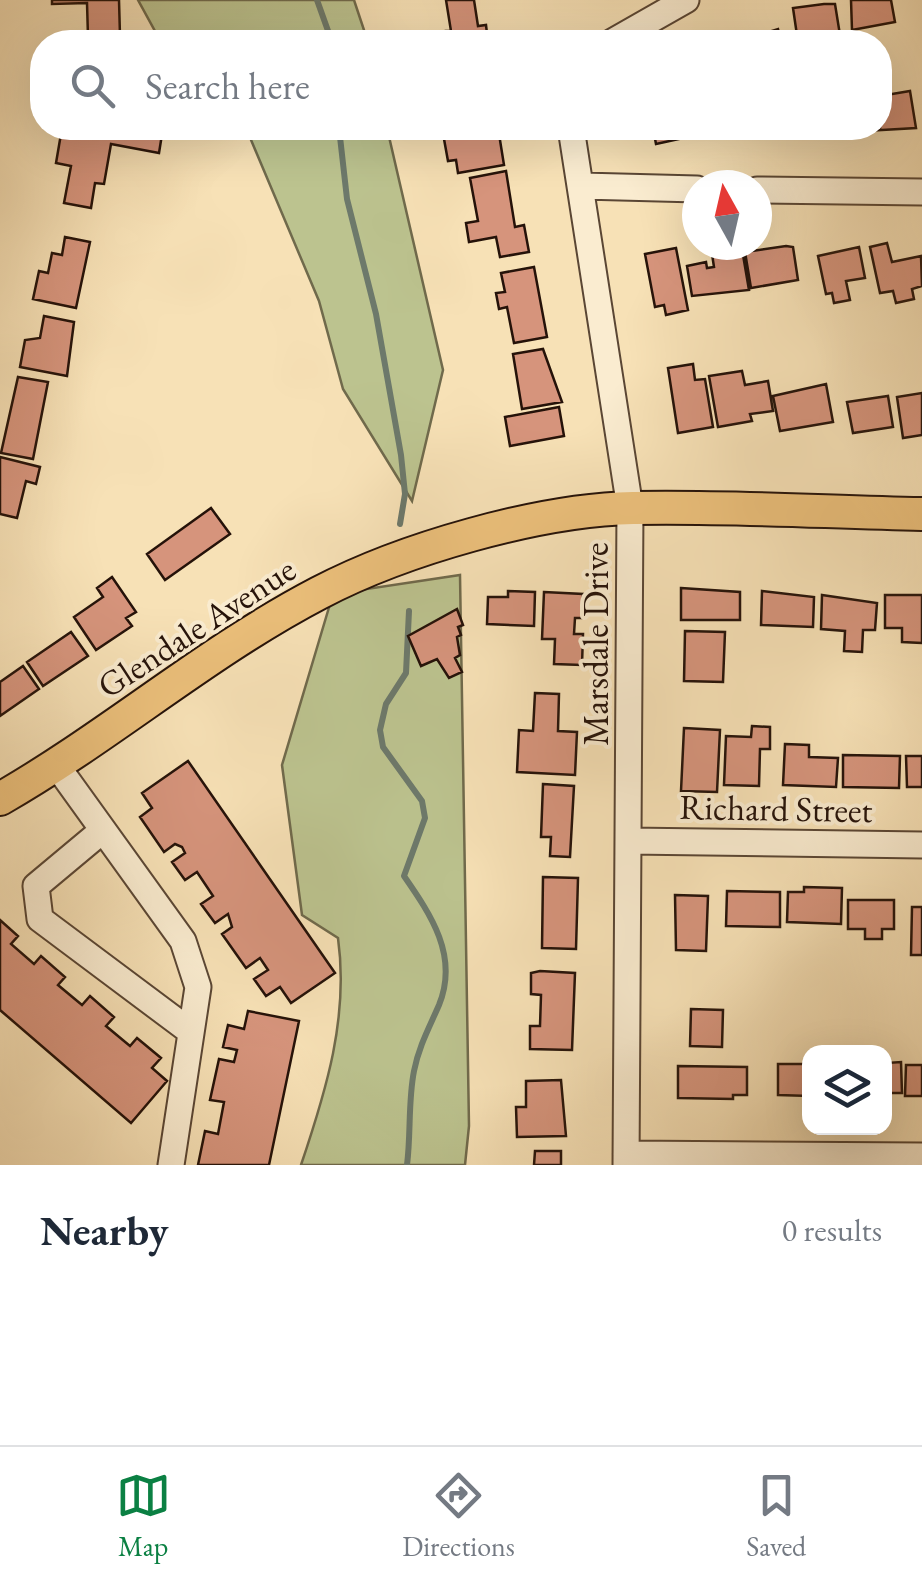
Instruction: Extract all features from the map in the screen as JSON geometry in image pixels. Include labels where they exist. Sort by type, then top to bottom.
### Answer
[{"type":"main road","name":"Glendale Avenue","points":[[0,799],[58,766],[230,644],[321,592],[406,554],[492,530],[630,508],[922,514]]},
{"type":"street","points":[[633,30],[686,0]]},
{"type":"street","name":"Marsdale Drive","points":[[573,140],[630,508],[626,1159]]},
{"type":"street","points":[[582,186],[682,188]]},
{"type":"street","points":[[772,190],[922,192]]},
{"type":"street","points":[[58,766],[182,942],[198,987],[171,1165]]},
{"type":"street","points":[[103,830],[36,886],[40,919],[191,1032]]},
{"type":"street","name":"Richard Street","points":[[629,841],[922,845]]},
{"type":"street","points":[[626,1159],[922,1156]]},
{"type":"green space","points":[[138,0],[354,0],[364,30],[154,30]]},
{"type":"green space","points":[[251,140],[390,140],[443,370],[412,501],[343,389],[319,301]]},
{"type":"green space","points":[[460,575],[469,1126],[465,1165],[301,1165],[333,1053],[341,967],[338,938],[302,915],[282,765],[333,594]]},
{"type":"building","points":[[52,0],[119,0],[120,30],[88,30],[87,3],[52,4]]},
{"type":"building","points":[[446,0],[474,0],[478,26],[486,25],[487,30],[451,30]]},
{"type":"building","points":[[851,0],[891,0],[895,22],[852,30]]},
{"type":"building","points":[[835,4],[839,30],[796,30],[793,8]]},
{"type":"building","points":[[910,91],[916,128],[892,129],[892,94]]},
{"type":"building","points":[[60,140],[161,140],[159,153],[111,144],[104,184],[95,183],[91,208],[64,203],[71,166],[56,163]]},
{"type":"building","points":[[444,140],[500,140],[504,165],[458,173],[456,160],[448,161]]},
{"type":"building","points":[[506,171],[515,227],[524,225],[529,252],[500,257],[496,237],[469,242],[466,223],[478,221],[470,178]]},
{"type":"building","points":[[65,237],[90,242],[76,308],[33,299],[39,271],[48,273],[52,253],[62,255]]},
{"type":"building","points":[[887,243],[892,262],[921,256],[922,286],[912,289],[914,299],[896,303],[893,291],[880,293],[870,247]]},
{"type":"building","points":[[793,247],[798,280],[751,288],[746,260],[772,260],[772,248]]},
{"type":"building","points":[[859,247],[865,278],[846,281],[850,300],[834,303],[832,293],[826,294],[818,256]]},
{"type":"building","points":[[676,248],[688,310],[666,315],[664,305],[655,307],[645,254]]},
{"type":"building","points":[[713,260],[744,260],[749,290],[692,296],[687,266],[706,262],[707,268],[714,267]]},
{"type":"building","points":[[534,267],[547,337],[514,343],[507,307],[499,309],[496,293],[505,292],[501,273]]},
{"type":"building","points":[[44,316],[74,322],[67,376],[20,367],[25,340],[40,338]]},
{"type":"building","points":[[543,349],[562,402],[522,409],[513,354]]},
{"type":"building","points":[[693,364],[695,380],[705,379],[713,427],[678,433],[668,368]]},
{"type":"building","points":[[742,371],[745,385],[768,381],[773,411],[750,414],[752,421],[718,427],[709,376]]},
{"type":"building","points":[[18,377],[48,382],[33,459],[1,453]]},
{"type":"building","points":[[826,384],[833,422],[780,431],[773,396]]},
{"type":"building","points":[[922,393],[922,435],[903,438],[897,397]]},
{"type":"building","points":[[888,396],[893,427],[853,433],[847,402]]},
{"type":"building","points":[[559,407],[564,436],[510,446],[505,417]]},
{"type":"building","points":[[0,457],[40,467],[36,484],[26,481],[17,518],[0,514]]},
{"type":"building","points":[[211,508],[230,534],[165,580],[147,554]]},
{"type":"building","points":[[112,577],[136,612],[126,618],[132,626],[96,650],[74,617],[103,597],[97,588]]},
{"type":"building","points":[[681,588],[740,592],[740,620],[681,620]]},
{"type":"building","points":[[508,591],[535,592],[534,626],[487,624],[488,597],[508,597]]},
{"type":"building","points":[[762,591],[814,597],[813,627],[761,625]]},
{"type":"building","points":[[544,592],[583,594],[582,618],[575,618],[574,634],[583,634],[582,665],[554,664],[555,639],[542,639]]},
{"type":"building","points":[[822,595],[877,603],[875,630],[863,630],[862,652],[844,651],[845,631],[821,629]]},
{"type":"building","points":[[885,595],[922,595],[922,643],[902,642],[902,628],[885,628]]},
{"type":"building","points":[[457,609],[463,625],[458,627],[460,655],[455,658],[462,672],[449,678],[437,659],[421,666],[408,636]]},
{"type":"building","points":[[685,631],[725,632],[723,682],[684,681]]},
{"type":"building","points":[[71,632],[88,656],[43,686],[27,662]]},
{"type":"building","points":[[23,666],[39,689],[0,716],[0,682]]},
{"type":"building","points":[[535,693],[559,694],[558,731],[577,732],[575,775],[517,772],[519,730],[533,731]]},
{"type":"building","points":[[752,726],[770,727],[770,749],[760,749],[759,786],[724,785],[726,736],[751,737]]},
{"type":"building","points":[[684,728],[720,730],[717,792],[681,791]]},
{"type":"building","points":[[785,744],[809,745],[809,757],[838,758],[836,787],[783,785]]},
{"type":"building","points":[[843,755],[900,756],[899,788],[843,787]]},
{"type":"building","points":[[906,756],[922,756],[922,787],[907,787]]},
{"type":"building","points":[[188,761],[335,973],[291,1003],[280,987],[266,996],[254,979],[268,970],[260,958],[246,968],[222,934],[232,927],[228,914],[215,923],[201,904],[213,896],[197,872],[185,880],[172,862],[185,853],[182,847],[175,844],[164,852],[140,817],[152,808],[142,793]]},
{"type":"building","points":[[543,784],[574,786],[570,857],[550,856],[551,837],[541,837]]},
{"type":"building","points":[[543,877],[578,878],[576,949],[542,948]]},
{"type":"building","points":[[804,887],[842,888],[841,924],[787,922],[788,892],[804,892]]},
{"type":"building","points":[[727,891],[780,892],[780,927],[726,926]]},
{"type":"building","points":[[675,895],[708,896],[706,951],[676,950]]},
{"type":"building","points":[[848,900],[894,900],[894,929],[882,929],[882,939],[865,939],[865,929],[848,929]]},
{"type":"building","points":[[912,907],[922,907],[922,955],[911,955]]},
{"type":"building","points":[[0,920],[18,936],[11,944],[34,964],[41,956],[65,977],[58,985],[82,1005],[90,996],[114,1017],[106,1026],[130,1046],[137,1038],[161,1058],[152,1068],[167,1081],[131,1123],[0,1010]]},
{"type":"building","points":[[531,973],[575,973],[572,1050],[530,1049],[530,1026],[540,1026],[541,995],[531,994]]},
{"type":"building","points":[[691,1009],[723,1010],[722,1047],[690,1046]]},
{"type":"building","points":[[248,1011],[299,1021],[269,1165],[198,1165],[205,1131],[218,1134],[224,1102],[210,1100],[219,1059],[234,1062],[237,1050],[223,1047],[228,1025],[244,1029]]},
{"type":"building","points":[[901,1062],[902,1093],[892,1093],[892,1063]]},
{"type":"building","points":[[778,1064],[802,1064],[802,1096],[778,1095]]},
{"type":"building","points":[[906,1065],[922,1065],[922,1096],[905,1096]]},
{"type":"building","points":[[678,1066],[747,1067],[747,1095],[733,1095],[733,1099],[678,1098]]},
{"type":"building","points":[[561,1080],[566,1136],[517,1137],[516,1107],[526,1107],[526,1081]]},
{"type":"building","points":[[535,1151],[561,1151],[561,1165],[534,1165]]},
{"type":"waterway","points":[[317,0],[328,30]]},
{"type":"waterway","points":[[340,140],[347,199],[376,314],[401,455],[405,494],[400,524]]},
{"type":"waterway","points":[[407,1165],[414,1071],[439,1005],[446,970],[432,921],[404,876],[425,818],[422,801],[383,747],[380,730],[386,704],[406,673],[409,611]]}]
